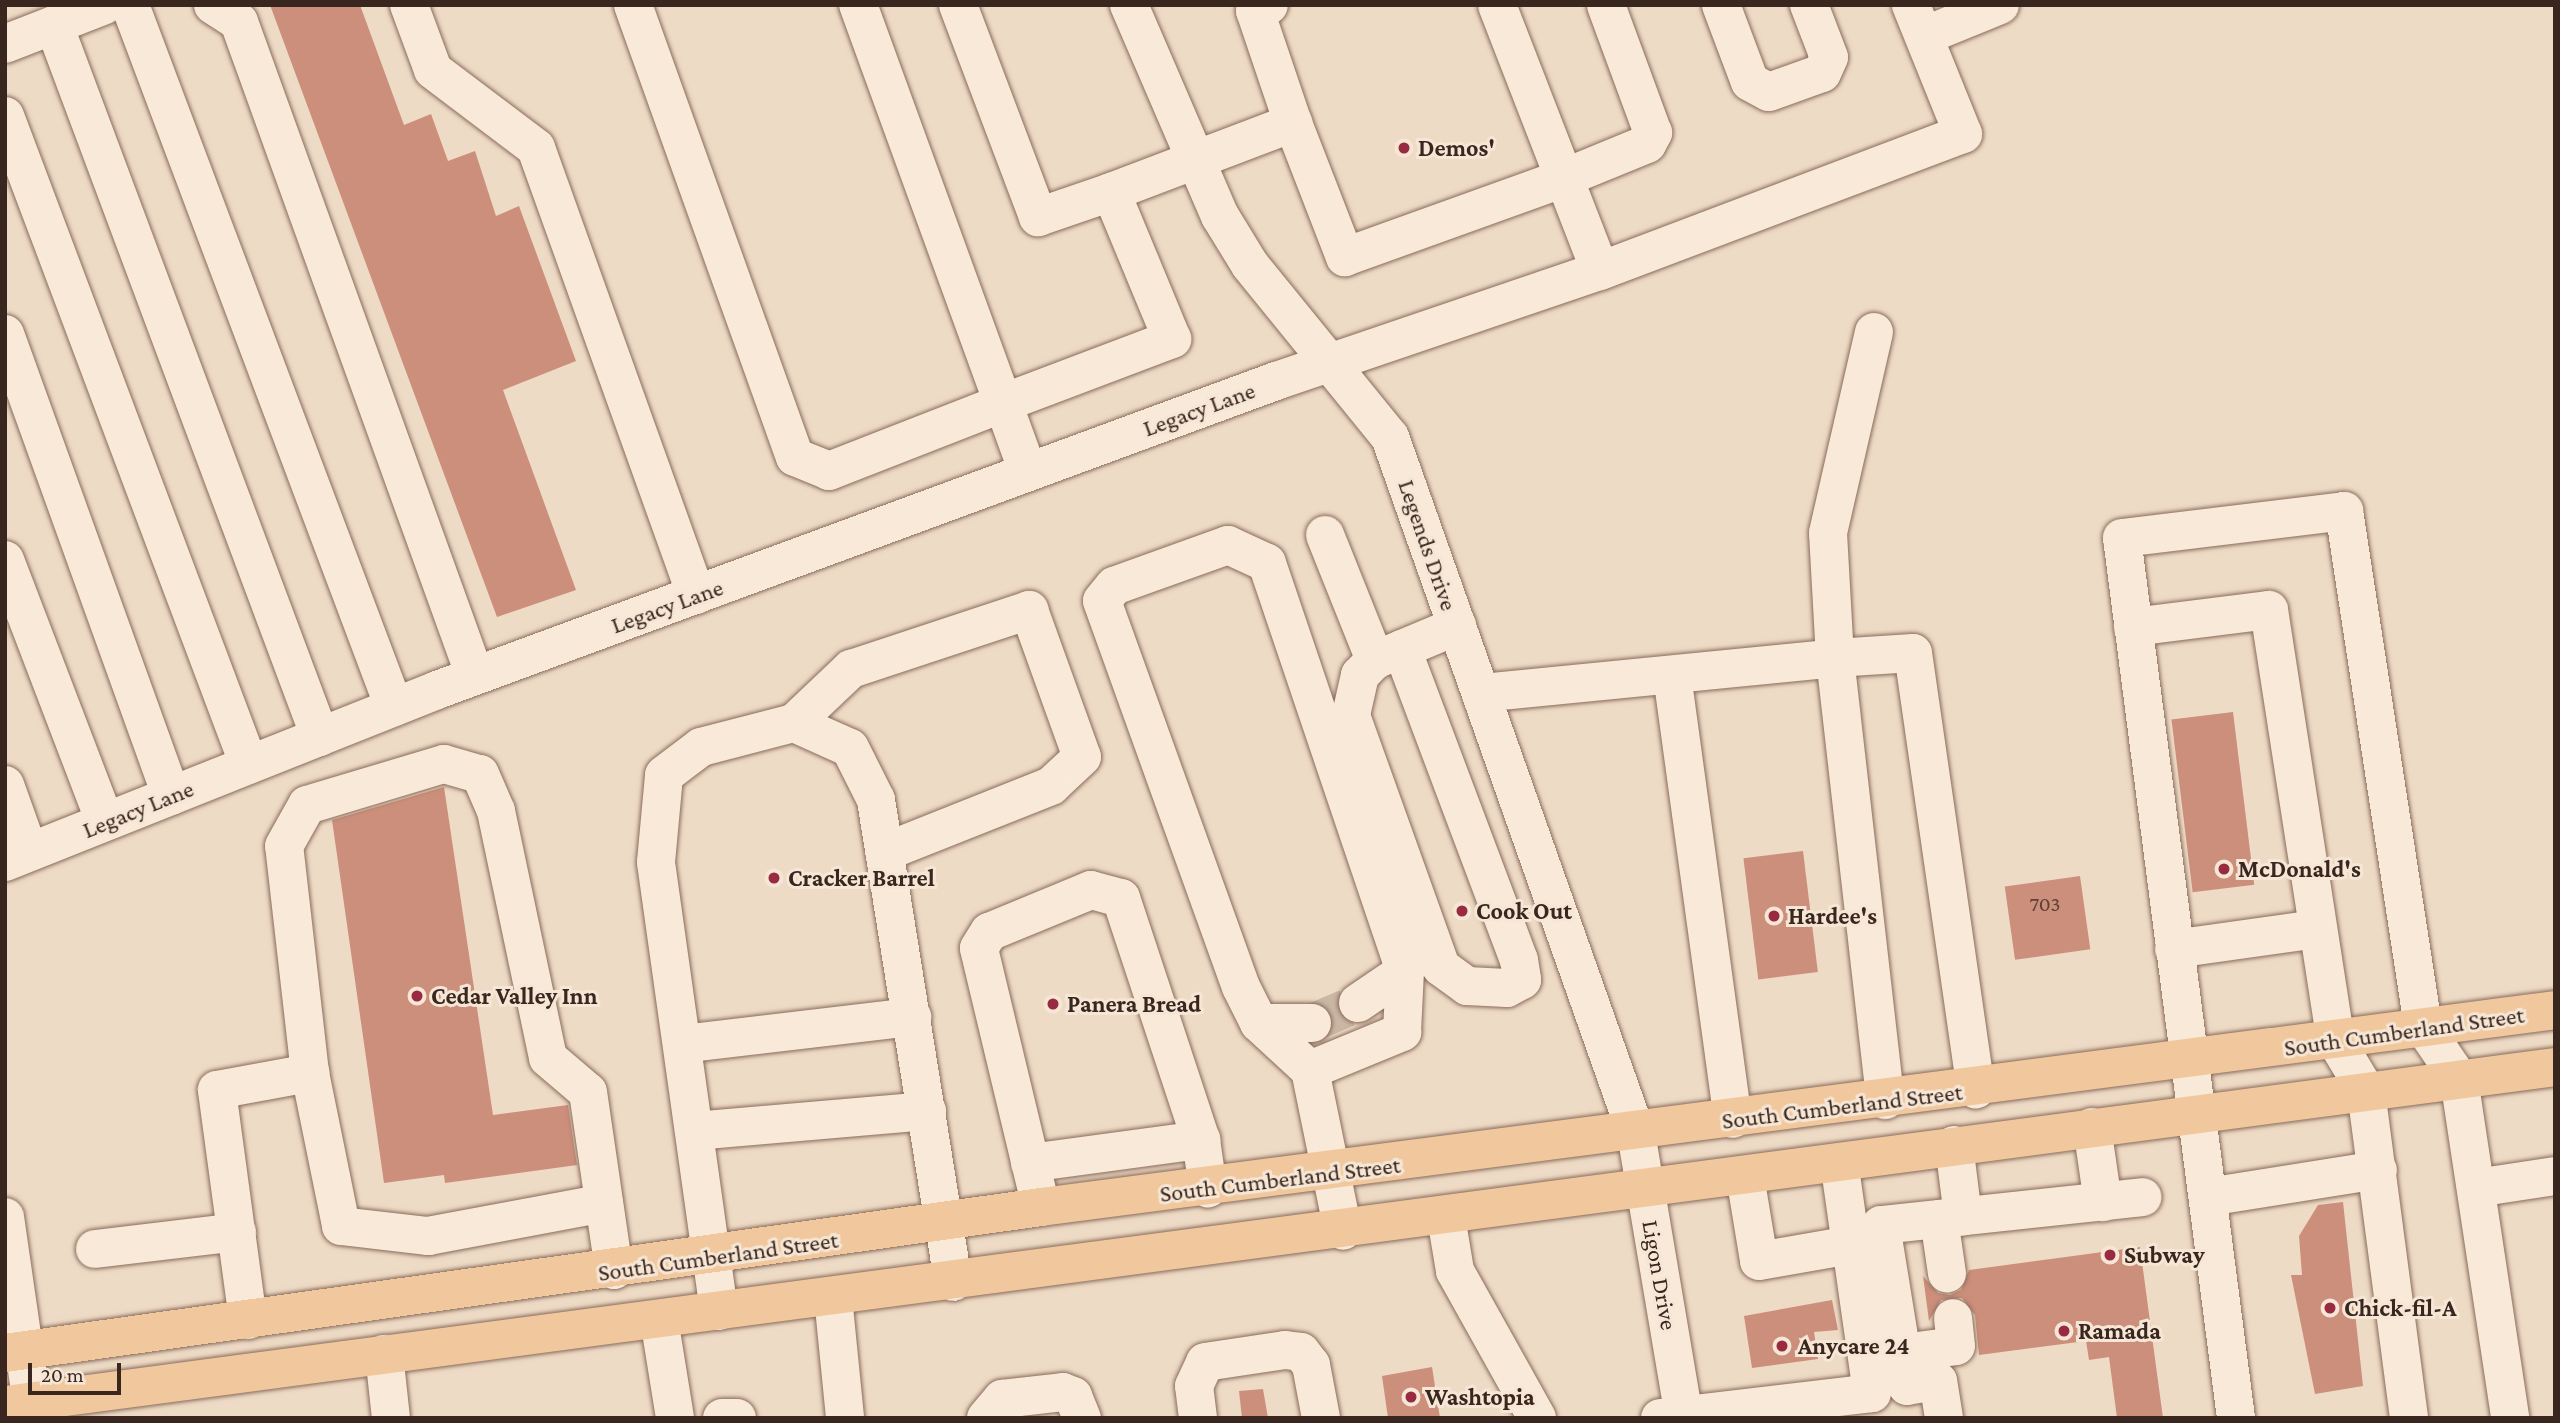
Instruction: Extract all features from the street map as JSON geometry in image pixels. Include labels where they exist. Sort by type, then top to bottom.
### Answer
[{"type":"main road","name":"South Cumberland Street","points":[[15,1351],[946,1226],[1041,1207],[1332,1174],[2555,1010]]},
{"type":"main road","points":[[24,1408],[384,1354],[1343,1231],[2092,1126],[2555,1067]]},
{"type":"street","points":[[5,44],[105,5]]},
{"type":"street","points":[[130,5],[394,708]]},
{"type":"street","points":[[213,5],[239,22],[475,676]]},
{"type":"street","points":[[409,5],[433,70],[536,148],[696,595]]},
{"type":"street","points":[[633,5],[796,457],[829,471],[1172,339],[1111,192]]},
{"type":"street","points":[[858,5],[1028,472]]},
{"type":"street","points":[[958,5],[1038,217],[1293,122]]},
{"type":"street","name":"Legends Drive","points":[[1129,5],[1195,159],[1250,265],[1333,361],[1390,437],[1636,1133]]},
{"type":"street","points":[[1269,5],[1255,11],[1293,122],[1345,257],[1564,178],[1647,144],[1653,133],[1606,5]]},
{"type":"street","points":[[1497,5],[1600,271]]},
{"type":"street","points":[[1721,5],[1751,82],[1769,92],[1822,73],[1829,57],[1810,5]]},
{"type":"street","points":[[1917,21],[2000,5]]},
{"type":"street","name":"Legacy Lane","points":[[17,857],[475,676],[1333,361],[1600,271],[1963,134],[1917,21]]},
{"type":"street","points":[[54,25],[320,737]]},
{"type":"street","points":[[5,116],[249,765]]},
{"type":"street","points":[[1874,332],[1828,533],[1835,659],[1885,1100]]},
{"type":"street","points":[[5,334],[171,796]]},
{"type":"street","points":[[2236,1418],[2122,538],[2344,511],[2423,1026],[2459,1079],[2510,1418]]},
{"type":"street","points":[[1325,535],[1388,654],[1467,821],[1519,960],[1522,980],[1467,984],[1441,967],[1351,715],[1360,675],[1388,654],[1457,626]]},
{"type":"street","points":[[1310,1070],[1402,1032],[1405,971],[1267,562],[1228,545],[1114,586],[1102,601],[1259,1023],[1310,1070],[1343,1231]]},
{"type":"street","points":[[5,560],[106,822]]},
{"type":"street","points":[[719,1311],[656,862],[664,775],[701,747],[794,723],[851,669],[1029,610],[1082,757],[1051,786],[885,852]]},
{"type":"street","points":[[2133,627],[2269,610],[2336,1041],[2366,1091],[2409,1418]]},
{"type":"street","points":[[1481,693],[1913,653],[1976,1089]]},
{"type":"street","points":[[1672,675],[1733,1119]]},
{"type":"street","points":[[794,723],[850,748],[876,800],[953,1282]]},
{"type":"street","points":[[604,1203],[428,1236],[341,1226],[310,1073],[284,846],[307,805],[444,764],[480,774],[496,811],[548,1058],[588,1092],[614,1270]]},
{"type":"street","points":[[5,785],[17,857]]},
{"type":"street","points":[[1041,1207],[983,978],[979,948],[989,932],[1091,890],[1121,898],[1201,1140],[1208,1188]]},
{"type":"street","points":[[2174,949],[2317,929]]},
{"type":"street","points":[[1358,1003],[1405,971]]},
{"type":"street","points":[[682,1044],[912,1017]]},
{"type":"street","points":[[1259,1023],[1312,1023]]},
{"type":"street","points":[[248,1320],[217,1090],[310,1073]]},
{"type":"street","points":[[694,1130],[927,1111]]},
{"type":"street","points":[[2092,1126],[2103,1202]]},
{"type":"street","name":"Ligon Drive","points":[[1636,1133],[1676,1416]]},
{"type":"street","points":[[1030,1163],[1201,1140]]},
{"type":"street","points":[[1947,1273],[1954,1146]]},
{"type":"street","points":[[1839,1162],[1851,1245],[1893,1377]]},
{"type":"street","points":[[2208,1197],[2378,1170]]},
{"type":"street","points":[[1745,1175],[1759,1261],[1851,1245]]},
{"type":"street","points":[[2476,1188],[2555,1176]]},
{"type":"street","points":[[1893,1377],[1881,1225],[2143,1196]]},
{"type":"street","points":[[5,1217],[15,1351],[24,1408]]},
{"type":"street","points":[[1447,1217],[1455,1271],[1537,1418]]},
{"type":"street","points":[[95,1249],[237,1232]]},
{"type":"street","points":[[833,1297],[845,1418]]},
{"type":"street","points":[[1893,1377],[1956,1346],[1953,1318]]},
{"type":"street","points":[[659,1319],[675,1418]]},
{"type":"street","points":[[1198,1418],[1194,1387],[1205,1362],[1285,1350],[1300,1352],[1311,1365],[1321,1418]]},
{"type":"street","points":[[384,1354],[391,1418]]},
{"type":"street","points":[[1676,1416],[1893,1377],[1938,1381],[1944,1418]]},
{"type":"street","points":[[986,1418],[1002,1399],[1063,1392],[1073,1396],[1082,1418]]},
{"type":"street","points":[[722,1418],[737,1418]]},
{"type":"building","points":[[270,5],[360,5],[404,125],[431,114],[448,161],[475,151],[496,216],[519,206],[576,361],[503,390],[576,590],[497,617]]},
{"type":"building","points":[[2233,712],[2254,885],[2193,892],[2171,720]]},
{"type":"building","name":"Cedar Valley Inn","points":[[444,787],[493,1115],[568,1105],[577,1165],[445,1183],[444,1175],[384,1183],[332,820]]},
{"type":"building","name":"Hardee's","points":[[1803,851],[1818,972],[1758,979],[1743,858]]},
{"type":"building","points":[[2080,876],[2090,949],[2015,960],[2005,887]]},
{"type":"building","points":[[2343,1202],[2363,1386],[2315,1394],[2291,1275],[2302,1275],[2299,1236],[2318,1205]]},
{"type":"building","name":"Ramada","points":[[2140,1247],[2163,1418],[2117,1418],[2109,1357],[2089,1360],[2086,1341],[1979,1355],[1975,1315],[1962,1298],[1941,1300],[1929,1321],[1923,1276],[1938,1293],[1950,1295],[1961,1290],[1969,1270]]},
{"type":"building","name":"Anycare 24","points":[[1832,1300],[1838,1330],[1814,1332],[1818,1359],[1752,1368],[1744,1316]]},
{"type":"building","name":"Washtopia","points":[[1432,1367],[1440,1418],[1388,1418],[1382,1376]]},
{"type":"building","points":[[1263,1389],[1268,1418],[1242,1418],[1239,1391]]},
{"type":"tunnel","points":[[1312,1023],[1358,1003]]},
{"type":"place","name":"Demos'","points":[[1404,148]]},
{"type":"place","name":"McDonald's","points":[[2224,869]]},
{"type":"place","name":"Cracker Barrel","points":[[774,878]]},
{"type":"place","name":"Cook Out","points":[[1462,911]]},
{"type":"place","name":"Hardee's","points":[[1774,916]]},
{"type":"place","name":"Cedar Valley Inn","points":[[417,996]]},
{"type":"place","name":"Panera Bread","points":[[1053,1004]]},
{"type":"place","name":"Subway","points":[[2110,1255]]},
{"type":"place","name":"Chick-fil-A","points":[[2330,1308]]},
{"type":"place","name":"Ramada","points":[[2064,1331]]},
{"type":"place","name":"Anycare 24","points":[[1782,1346]]},
{"type":"place","name":"Washtopia","points":[[1411,1397]]}]
